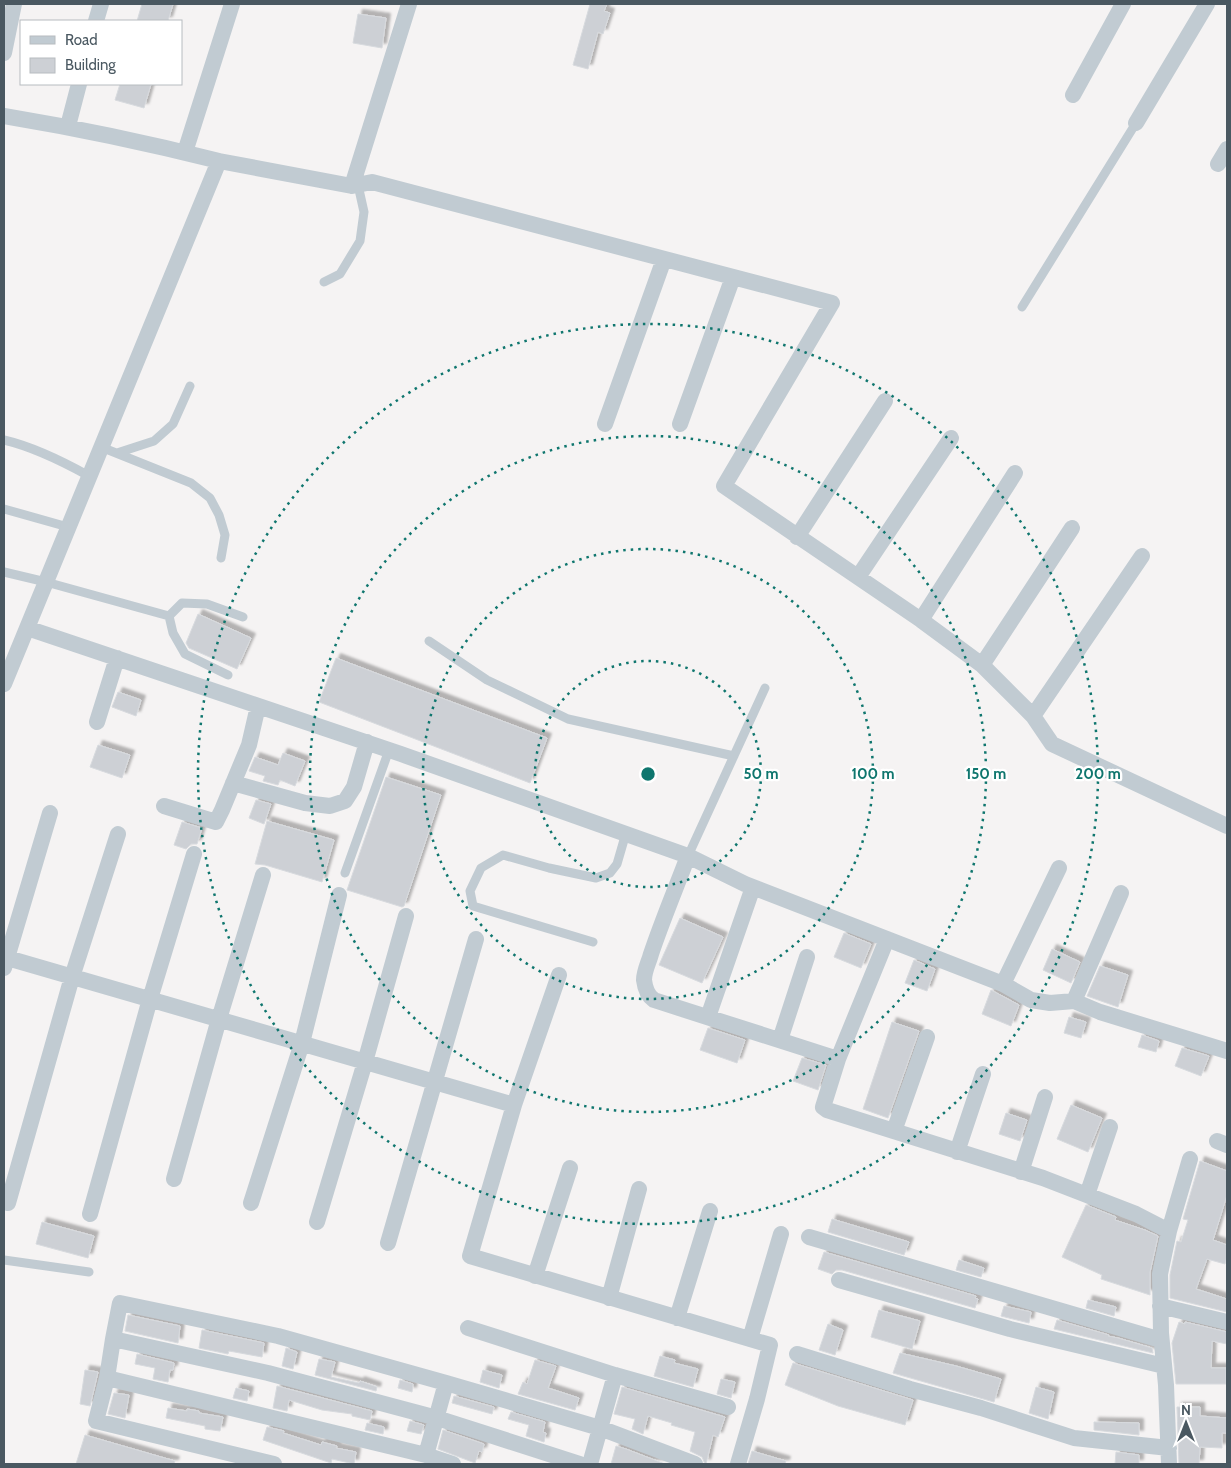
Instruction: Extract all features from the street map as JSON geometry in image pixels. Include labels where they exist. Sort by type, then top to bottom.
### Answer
[{"type":"street","points":[[4,53],[14,4]]},
{"type":"street","points":[[96,20],[101,4]]},
{"type":"street","points":[[185,152],[232,4]]},
{"type":"street","points":[[355,185],[409,4]]},
{"type":"street","points":[[1073,95],[1123,4]]},
{"type":"street","points":[[1136,123],[1207,4]]},
{"type":"street","points":[[68,126],[79,85]]},
{"type":"street","points":[[4,116],[68,126],[219,161],[355,185],[372,182],[832,303],[724,486],[921,620],[982,665],[1033,716],[1052,744],[1227,826]]},
{"type":"street","points":[[1218,164],[1227,149]]},
{"type":"street","points":[[4,684],[219,161]]},
{"type":"street","points":[[605,424],[664,259]]},
{"type":"street","points":[[680,424],[732,277]]},
{"type":"street","points":[[797,537],[885,401]]},
{"type":"street","points":[[858,578],[951,438]]},
{"type":"street","points":[[921,620],[1015,473]]},
{"type":"street","points":[[982,665],[1072,528]]},
{"type":"street","points":[[1033,716],[1142,556]]},
{"type":"street","points":[[27,628],[367,742],[626,833],[688,856],[753,887],[1003,984],[1031,1000],[1050,1002],[1074,1001],[1100,1012],[1227,1051]]},
{"type":"street","points":[[97,722],[117,658]]},
{"type":"street","points":[[164,806],[216,822],[250,745],[258,706]]},
{"type":"street","points":[[233,783],[305,803],[330,806],[345,801],[354,787],[367,742]]},
{"type":"street","points":[[50,812],[5,961],[72,977],[150,999],[514,1105]]},
{"type":"street","points":[[8,1203],[72,977],[118,834]]},
{"type":"street","points":[[90,1214],[150,999],[194,854]]},
{"type":"street","points":[[688,856],[645,972],[644,980],[649,996],[654,1000],[838,1059]]},
{"type":"street","points":[[1003,984],[1059,868]]},
{"type":"street","points":[[174,1179],[219,1019],[263,875]]},
{"type":"street","points":[[708,1018],[753,887]]},
{"type":"street","points":[[1074,1001],[1121,894]]},
{"type":"street","points":[[251,1203],[302,1043],[338,895]]},
{"type":"street","points":[[317,1222],[406,916]]},
{"type":"street","points":[[388,1243],[476,939]]},
{"type":"street","points":[[887,939],[838,1059],[823,1107],[826,1110],[894,1132],[1043,1178],[1136,1214],[1169,1231]]},
{"type":"street","points":[[780,1040],[808,957]]},
{"type":"street","points":[[560,975],[514,1105],[470,1256],[770,1345],[738,1464]]},
{"type":"street","points":[[894,1132],[927,1037]]},
{"type":"street","points":[[957,1152],[983,1074]]},
{"type":"street","points":[[1021,1172],[1046,1097]]},
{"type":"street","points":[[1087,1195],[1110,1127]]},
{"type":"street","points":[[797,1354],[910,1389],[981,1408],[1074,1438],[1169,1456],[1161,1340],[1160,1274],[1169,1231],[1190,1159]]},
{"type":"street","points":[[535,1276],[570,1168]]},
{"type":"street","points":[[608,1298],[639,1189]]},
{"type":"street","points":[[677,1318],[710,1211]]},
{"type":"street","points":[[750,1339],[781,1234]]},
{"type":"street","points":[[809,1237],[1161,1340]]},
{"type":"street","points":[[839,1280],[1010,1329],[1164,1366]]},
{"type":"street","points":[[274,1464],[96,1421],[107,1378],[112,1339],[120,1302],[278,1336],[446,1383],[600,1428],[695,1464]]},
{"type":"street","points":[[1160,1306],[1227,1322]]},
{"type":"street","points":[[468,1328],[615,1375],[728,1407]]},
{"type":"street","points":[[112,1339],[268,1373],[437,1418],[580,1464]]},
{"type":"street","points":[[590,1464],[615,1375]]},
{"type":"street","points":[[107,1378],[426,1455],[454,1464]]},
{"type":"street","points":[[426,1455],[446,1383]]},
{"type":"lane","points":[[1022,307],[1136,123]]},
{"type":"lane","points":[[324,282],[340,274],[360,241],[364,212],[355,185]]},
{"type":"lane","points":[[117,453],[154,441],[173,424],[190,386]]},
{"type":"lane","points":[[4,440],[22,444],[89,476]]},
{"type":"lane","points":[[101,447],[191,483],[210,498],[219,515],[225,535],[221,558]]},
{"type":"lane","points":[[4,509],[68,527]]},
{"type":"lane","points":[[4,572],[169,616]]},
{"type":"lane","points":[[169,616],[182,603],[207,604],[243,617]]},
{"type":"lane","points":[[169,616],[173,634],[185,654],[228,675]]},
{"type":"lane","points":[[429,641],[487,680],[568,719],[734,756]]},
{"type":"lane","points":[[688,856],[765,688]]},
{"type":"lane","points":[[345,872],[389,750]]},
{"type":"lane","points":[[593,942],[473,906],[470,891],[481,868],[503,855],[549,868],[596,878],[610,872],[617,864],[626,833]]},
{"type":"lane","points":[[4,1260],[89,1272]]},
{"type":"building","points":[[142,4],[173,4],[168,20],[137,20]]},
{"type":"building","points":[[590,4],[607,4],[604,11],[610,13],[603,34],[598,32],[588,69],[573,65]]},
{"type":"building","points":[[358,14],[386,18],[382,48],[353,43]]},
{"type":"building","points":[[120,85],[151,85],[144,108],[115,100]]},
{"type":"building","points":[[198,614],[251,638],[237,669],[189,648],[186,643]]},
{"type":"building","points":[[336,658],[547,738],[530,783],[319,702]]},
{"type":"building","points":[[118,692],[141,700],[136,716],[112,707]]},
{"type":"building","points":[[98,745],[130,755],[122,778],[90,767]]},
{"type":"building","points":[[283,753],[305,761],[295,786],[280,780],[278,785],[263,781],[265,776],[249,771],[255,757],[278,765]]},
{"type":"building","points":[[386,777],[441,795],[404,906],[402,907],[347,890]]},
{"type":"building","points":[[256,800],[271,804],[264,824],[249,818]]},
{"type":"building","points":[[267,821],[334,840],[322,882],[265,865],[255,864]]},
{"type":"building","points":[[182,822],[202,828],[197,844],[191,844],[186,849],[174,845]]},
{"type":"building","points":[[680,918],[723,937],[702,983],[659,965]]},
{"type":"building","points":[[844,933],[871,944],[861,968],[834,957]]},
{"type":"building","points":[[1052,949],[1080,962],[1071,983],[1043,970]]},
{"type":"building","points":[[914,960],[935,969],[927,991],[905,983]]},
{"type":"building","points":[[1100,966],[1128,975],[1118,1007],[1087,996]]},
{"type":"building","points":[[991,990],[1019,1005],[1011,1026],[982,1014]]},
{"type":"building","points":[[1069,1017],[1086,1022],[1081,1038],[1064,1033]]},
{"type":"building","points":[[892,1022],[919,1031],[888,1118],[863,1109]]},
{"type":"building","points":[[708,1028],[745,1040],[737,1063],[700,1050]]},
{"type":"building","points":[[1142,1035],[1159,1041],[1156,1052],[1138,1047]]},
{"type":"building","points":[[1182,1048],[1209,1056],[1201,1076],[1175,1066]]},
{"type":"building","points":[[802,1058],[826,1065],[818,1090],[793,1081]]},
{"type":"building","points":[[1071,1105],[1102,1118],[1088,1152],[1057,1139]]},
{"type":"building","points":[[1006,1113],[1027,1120],[1020,1141],[999,1134]]},
{"type":"building","points":[[1200,1161],[1227,1171],[1227,1195],[1213,1240],[1227,1245],[1227,1256],[1225,1264],[1207,1259],[1196,1289],[1227,1299],[1227,1312],[1170,1298],[1170,1275],[1177,1241],[1181,1242],[1188,1220],[1183,1219]]},
{"type":"building","points":[[1086,1205],[1116,1217],[1115,1220],[1158,1236],[1150,1272],[1150,1295],[1101,1279],[1102,1275],[1062,1257]]},
{"type":"building","points":[[832,1219],[909,1242],[904,1255],[828,1232]]},
{"type":"building","points":[[42,1222],[94,1236],[88,1258],[36,1244]]},
{"type":"building","points":[[824,1252],[976,1296],[975,1298],[978,1299],[975,1308],[842,1270],[836,1270],[832,1274],[818,1269]]},
{"type":"building","points":[[959,1260],[984,1268],[981,1277],[956,1270]]},
{"type":"building","points":[[1088,1300],[1116,1307],[1114,1316],[1086,1308]]},
{"type":"building","points":[[1004,1306],[1031,1312],[1029,1323],[1001,1316]]},
{"type":"building","points":[[879,1310],[920,1321],[912,1349],[871,1337]]},
{"type":"building","points":[[128,1315],[180,1326],[178,1343],[125,1331]]},
{"type":"building","points":[[1057,1320],[1152,1348],[1153,1353],[1054,1329]]},
{"type":"building","points":[[1179,1322],[1227,1332],[1227,1344],[1212,1341],[1211,1368],[1226,1368],[1226,1384],[1176,1384],[1172,1343]]},
{"type":"building","points":[[828,1324],[843,1330],[835,1355],[819,1350]]},
{"type":"building","points":[[202,1330],[264,1343],[262,1357],[229,1351],[228,1354],[199,1348]]},
{"type":"building","points":[[286,1348],[297,1352],[293,1369],[282,1366]]},
{"type":"building","points":[[900,1353],[1001,1379],[994,1402],[893,1373]]},
{"type":"building","points":[[137,1354],[174,1363],[173,1370],[170,1370],[168,1382],[153,1379],[155,1368],[135,1364]]},
{"type":"building","points":[[660,1356],[675,1360],[674,1363],[698,1369],[693,1387],[654,1376]]},
{"type":"building","points":[[319,1359],[335,1362],[331,1377],[359,1383],[360,1381],[377,1387],[376,1391],[315,1375]]},
{"type":"building","points":[[535,1360],[556,1366],[548,1388],[579,1398],[575,1410],[518,1394],[523,1382],[527,1384]]},
{"type":"building","points":[[793,1363],[913,1400],[905,1425],[838,1406],[785,1385]]},
{"type":"building","points":[[85,1370],[98,1372],[90,1406],[80,1404]]},
{"type":"building","points":[[483,1370],[502,1375],[499,1388],[480,1382]]},
{"type":"building","points":[[721,1379],[735,1382],[731,1398],[717,1394]]},
{"type":"building","points":[[400,1380],[413,1384],[412,1392],[398,1388]]},
{"type":"building","points":[[277,1386],[372,1411],[370,1420],[352,1416],[352,1414],[322,1410],[289,1400],[287,1411],[273,1408]]},
{"type":"building","points":[[622,1387],[725,1417],[718,1437],[713,1435],[706,1464],[702,1457],[690,1451],[695,1432],[648,1416],[643,1434],[632,1429],[635,1419],[614,1414]]},
{"type":"building","points":[[1036,1387],[1054,1392],[1048,1419],[1029,1413]]},
{"type":"building","points":[[236,1388],[249,1391],[247,1401],[233,1398]]},
{"type":"building","points":[[114,1393],[129,1395],[125,1418],[108,1414]]},
{"type":"building","points":[[454,1396],[494,1407],[492,1414],[452,1403]]},
{"type":"building","points":[[1177,1407],[1200,1407],[1200,1416],[1227,1418],[1227,1433],[1222,1433],[1222,1448],[1200,1447],[1199,1464],[1179,1464]]},
{"type":"building","points":[[168,1408],[187,1411],[187,1409],[223,1417],[220,1431],[205,1429],[205,1426],[166,1418]]},
{"type":"building","points":[[511,1412],[545,1422],[543,1432],[546,1433],[544,1442],[526,1436],[529,1425],[508,1419]]},
{"type":"building","points":[[410,1421],[424,1425],[421,1434],[407,1431]]},
{"type":"building","points":[[1094,1422],[1139,1423],[1139,1435],[1094,1430]]},
{"type":"building","points":[[367,1423],[384,1427],[383,1434],[365,1430]]},
{"type":"building","points":[[267,1427],[284,1431],[283,1433],[321,1445],[322,1442],[337,1446],[336,1448],[356,1452],[354,1464],[332,1459],[331,1463],[263,1440]]},
{"type":"building","points":[[443,1430],[484,1444],[482,1452],[479,1451],[475,1463],[438,1449]]},
{"type":"building","points":[[85,1435],[175,1461],[174,1464],[76,1464]]},
{"type":"building","points":[[616,1446],[626,1449],[665,1464],[611,1464]]},
{"type":"building","points":[[752,1451],[786,1461],[785,1464],[748,1464]]},
{"type":"building","points":[[1116,1452],[1139,1455],[1139,1464],[1115,1464]]}]
